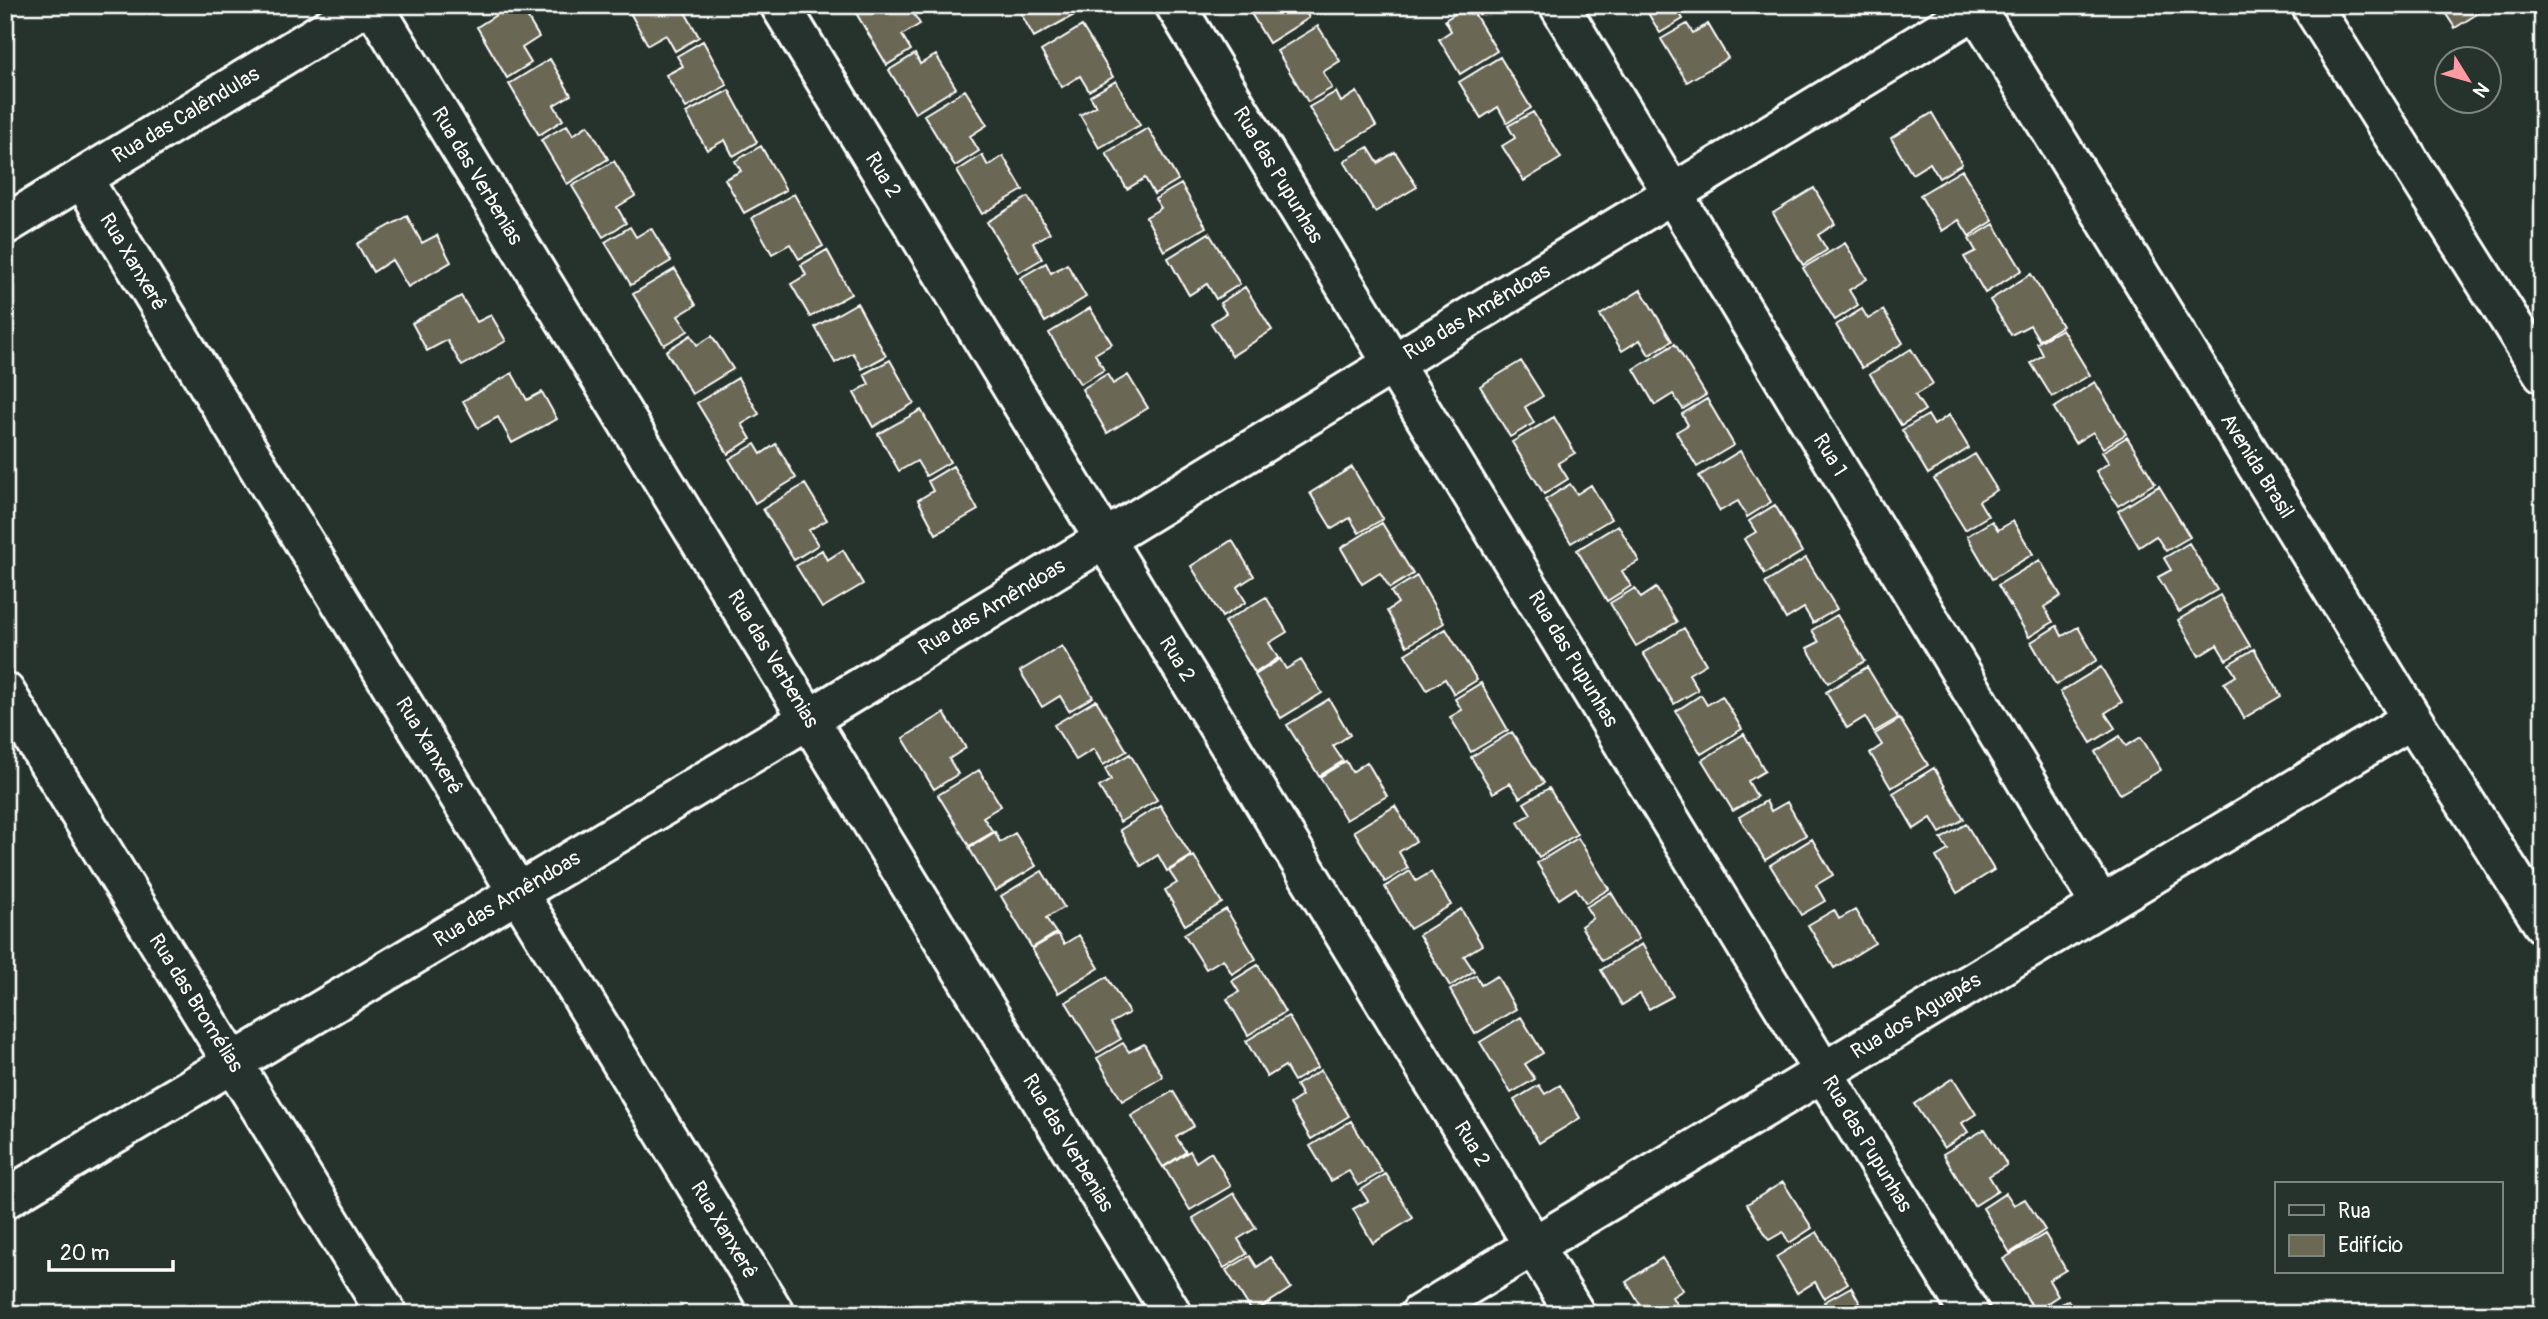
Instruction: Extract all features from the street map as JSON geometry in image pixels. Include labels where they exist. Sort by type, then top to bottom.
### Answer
[{"type":"street","name":"Rua das Calêndulas","points":[[5,225],[368,5]]},
{"type":"street","name":"Rua das Verbenias","points":[[373,5],[1172,1314]]},
{"type":"street","name":"Rua 2","points":[[780,5],[1575,1314]]},
{"type":"street","name":"Rua das Pupunhas","points":[[1175,5],[1970,1314]]},
{"type":"street","name":"Rua 1","points":[[1559,5],[2101,905]]},
{"type":"street","points":[[2311,5],[2543,373]]},
{"type":"street","name":"Rua das Amêndoas","points":[[5,1199],[809,719],[1975,7]]},
{"type":"street","name":"Avenida Brasil","points":[[1975,7],[2412,719],[2543,924]]},
{"type":"street","name":"Rua Xanxerê","points":[[82,178],[775,1314]]},
{"type":"street","name":"Rua das Bromélias","points":[[5,692],[387,1314]]},
{"type":"street","name":"Rua dos Aguapés","points":[[1420,1314],[2412,719]]},
{"type":"building","points":[[512,5],[520,5],[539,37],[522,48],[531,63],[507,78],[477,27]]},
{"type":"building","points":[[634,5],[681,5],[699,37],[675,51],[666,35],[648,45],[628,9]]},
{"type":"building","points":[[870,5],[908,5],[920,24],[902,35],[911,50],[887,65],[856,13]]},
{"type":"building","points":[[1016,5],[1071,5],[1076,14],[1034,37]]},
{"type":"building","points":[[1246,5],[1302,5],[1309,18],[1269,43]]},
{"type":"building","points":[[1469,5],[1497,51],[1460,74],[1439,39],[1451,31],[1445,20]]},
{"type":"building","points":[[1643,5],[1675,5],[1683,19],[1660,33]]},
{"type":"building","points":[[2440,5],[2487,5],[2488,7],[2455,28]]},
{"type":"building","points":[[1687,24],[1693,33],[1708,24],[1728,58],[1687,82],[1661,39]]},
{"type":"building","points":[[1082,26],[1113,77],[1089,91],[1080,76],[1062,87],[1041,51]]},
{"type":"building","points":[[1318,26],[1340,61],[1323,72],[1332,88],[1308,102],[1277,51]]},
{"type":"building","points":[[703,41],[727,85],[686,108],[666,75],[683,66],[677,56]]},
{"type":"building","points":[[915,54],[920,64],[936,55],[956,88],[915,113],[889,70]]},
{"type":"building","points":[[1500,57],[1531,108],[1507,123],[1498,107],[1481,118],[1459,82]]},
{"type":"building","points":[[550,59],[571,95],[554,105],[563,120],[539,135],[509,84]]},
{"type":"building","points":[[1116,81],[1140,125],[1099,148],[1080,115],[1096,106],[1090,96]]},
{"type":"building","points":[[729,90],[757,142],[733,156],[725,140],[707,150],[686,113]]},
{"type":"building","points":[[965,90],[987,125],[970,136],[979,151],[955,166],[924,115]]},
{"type":"building","points":[[1336,92],[1341,102],[1357,92],[1376,126],[1335,150],[1309,107]]},
{"type":"building","points":[[1533,112],[1561,158],[1524,181],[1502,146],[1515,138],[1508,126]]},
{"type":"building","points":[[1932,113],[1962,164],[1939,178],[1930,163],[1912,174],[1891,138]]},
{"type":"building","points":[[567,125],[573,135],[588,125],[608,159],[567,184],[541,140]]},
{"type":"building","points":[[1148,128],[1178,180],[1154,194],[1145,178],[1127,189],[1106,153]]},
{"type":"building","points":[[761,146],[786,190],[744,213],[725,179],[741,171],[735,161]]},
{"type":"building","points":[[1368,147],[1378,163],[1395,152],[1417,187],[1375,212],[1344,161]]},
{"type":"building","points":[[982,155],[988,166],[1003,156],[1023,190],[982,214],[957,171]]},
{"type":"building","points":[[614,161],[635,196],[617,207],[626,223],[603,237],[572,186]]},
{"type":"building","points":[[1962,170],[1993,221],[1969,236],[1959,220],[1942,231],[1920,195]]},
{"type":"building","points":[[1181,184],[1206,227],[1164,251],[1146,217],[1161,208],[1155,199]]},
{"type":"building","points":[[1814,188],[1835,224],[1818,235],[1827,250],[1803,265],[1773,213]]},
{"type":"building","points":[[794,194],[823,246],[799,259],[790,244],[772,254],[752,218]]},
{"type":"building","points":[[1028,197],[1050,233],[1033,243],[1042,259],[1018,273],[987,222]]},
{"type":"building","points":[[407,216],[422,243],[437,235],[451,262],[408,287],[392,260],[373,272],[357,244]]},
{"type":"building","points":[[1994,224],[2022,270],[1985,293],[1964,257],[1976,251],[1969,239]]},
{"type":"building","points":[[630,227],[636,237],[651,228],[671,261],[631,285],[605,242]]},
{"type":"building","points":[[1209,233],[1240,284],[1216,299],[1207,284],[1189,295],[1168,258]]},
{"type":"building","points":[[1845,243],[1867,279],[1849,290],[1858,305],[1835,320],[1803,268]]},
{"type":"building","points":[[827,250],[851,294],[810,317],[791,284],[806,275],[801,265]]},
{"type":"building","points":[[1046,263],[1051,273],[1067,264],[1086,297],[1045,322],[1020,278]]},
{"type":"building","points":[[675,269],[696,305],[678,316],[688,331],[664,345],[633,294]]},
{"type":"building","points":[[2031,274],[2062,326],[2039,340],[2030,325],[2011,335],[1990,300]]},
{"type":"building","points":[[1245,287],[1272,330],[1232,356],[1211,323],[1226,313],[1220,303]]},
{"type":"building","points":[[1641,290],[1672,341],[1649,355],[1640,340],[1622,351],[1600,315]]},
{"type":"building","points":[[461,296],[477,322],[491,315],[506,341],[462,366],[447,340],[427,351],[412,323]]},
{"type":"building","points":[[857,303],[886,356],[862,369],[853,353],[835,363],[815,327]]},
{"type":"building","points":[[1090,308],[1112,344],[1095,354],[1104,370],[1080,384],[1049,333]]},
{"type":"building","points":[[1862,309],[1868,319],[1883,310],[1903,343],[1862,368],[1836,325]]},
{"type":"building","points":[[2062,329],[2090,375],[2052,397],[2031,363],[2043,355],[2037,343]]},
{"type":"building","points":[[691,335],[697,345],[712,336],[733,369],[692,394],[666,351]]},
{"type":"building","points":[[1675,344],[1706,395],[1683,409],[1673,394],[1655,405],[1634,369]]},
{"type":"building","points":[[1911,349],[1933,384],[1915,395],[1925,410],[1901,425],[1870,374]]},
{"type":"building","points":[[890,360],[914,403],[873,427],[854,393],[869,384],[864,374]]},
{"type":"building","points":[[1521,361],[1543,396],[1525,407],[1534,423],[1510,437],[1480,386]]},
{"type":"building","points":[[512,373],[527,400],[542,392],[557,419],[512,443],[498,417],[478,428],[463,401]]},
{"type":"building","points":[[1107,374],[1113,384],[1128,375],[1148,408],[1107,433],[1082,389]]},
{"type":"building","points":[[738,378],[759,414],[742,424],[751,439],[728,454],[697,403]]},
{"type":"building","points":[[2095,382],[2126,434],[2103,448],[2093,432],[2075,443],[2054,408]]},
{"type":"building","points":[[1707,399],[1734,445],[1697,467],[1676,432],[1688,425],[1682,414]]},
{"type":"building","points":[[921,410],[950,462],[926,476],[917,461],[899,471],[878,434]]},
{"type":"building","points":[[1928,415],[1934,425],[1949,415],[1969,448],[1928,474],[1902,430]]},
{"type":"building","points":[[1554,417],[1575,453],[1558,463],[1568,479],[1544,494],[1512,442]]},
{"type":"building","points":[[2127,437],[2155,483],[2118,506],[2096,471],[2109,463],[2102,452]]},
{"type":"building","points":[[755,444],[761,454],[776,444],[796,478],[755,503],[729,459]]},
{"type":"building","points":[[1740,451],[1771,502],[1747,517],[1738,501],[1720,511],[1699,476]]},
{"type":"building","points":[[1975,454],[1997,490],[1979,501],[1988,516],[1965,530],[1934,479]]},
{"type":"building","points":[[953,466],[978,510],[936,534],[918,500],[933,491],[928,481]]},
{"type":"building","points":[[1352,467],[1383,519],[1359,533],[1350,518],[1332,529],[1310,493]]},
{"type":"building","points":[[805,484],[827,520],[809,530],[818,545],[794,560],[763,509]]},
{"type":"building","points":[[1570,484],[1577,494],[1591,485],[1611,519],[1571,543],[1545,500]]},
{"type":"building","points":[[2159,486],[2190,537],[2166,551],[2156,536],[2139,547],[2118,511]]},
{"type":"building","points":[[1775,505],[1802,552],[1765,574],[1744,539],[1756,532],[1749,521]]},
{"type":"building","points":[[1992,521],[1998,530],[2013,521],[2033,554],[1992,579],[1967,536]]},
{"type":"building","points":[[1382,523],[1413,574],[1390,588],[1380,573],[1362,584],[1341,548]]},
{"type":"building","points":[[1618,525],[1639,561],[1622,571],[1631,586],[1607,601],[1577,550]]},
{"type":"building","points":[[1232,540],[1254,576],[1237,587],[1246,602],[1222,617],[1191,566]]},
{"type":"building","points":[[2189,543],[2217,590],[2179,612],[2158,577],[2171,570],[2164,558]]},
{"type":"building","points":[[822,550],[827,560],[843,550],[863,584],[822,608],[796,566]]},
{"type":"building","points":[[1806,558],[1837,609],[1813,623],[1804,608],[1786,619],[1765,583]]},
{"type":"building","points":[[2040,560],[2061,596],[2044,607],[2053,622],[2029,637],[1998,585]]},
{"type":"building","points":[[1417,576],[1444,623],[1407,646],[1387,611],[1398,603],[1391,592]]},
{"type":"building","points":[[1635,588],[1641,598],[1656,588],[1677,622],[1636,646],[1610,603]]},
{"type":"building","points":[[2220,595],[2250,646],[2226,660],[2217,645],[2199,656],[2178,620]]},
{"type":"building","points":[[1266,597],[1287,632],[1269,643],[1278,658],[1255,673],[1224,622]]},
{"type":"building","points":[[1837,615],[1865,661],[1828,683],[1807,648],[1819,642],[1812,630]]},
{"type":"building","points":[[2057,626],[2062,636],[2078,627],[2097,660],[2056,685],[2031,642]]},
{"type":"building","points":[[1684,628],[1706,664],[1689,674],[1698,690],[1674,704],[1643,653]]},
{"type":"building","points":[[1446,629],[1477,680],[1454,694],[1445,679],[1427,690],[1405,654]]},
{"type":"building","points":[[1062,646],[1093,697],[1069,711],[1060,696],[1042,707],[1020,671]]},
{"type":"building","points":[[2254,649],[2281,696],[2244,718],[2224,683],[2236,676],[2229,664]]},
{"type":"building","points":[[1280,659],[1286,669],[1301,660],[1322,693],[1281,718],[1255,675]]},
{"type":"building","points":[[1867,667],[1898,718],[1874,732],[1865,717],[1847,728],[1826,692]]},
{"type":"building","points":[[2101,667],[2122,702],[2105,713],[2115,728],[2091,743],[2060,692]]},
{"type":"building","points":[[1481,683],[1508,730],[1471,752],[1450,717],[1462,710],[1455,699]]},
{"type":"building","points":[[1701,695],[1707,705],[1722,696],[1742,729],[1701,754],[1676,711]]},
{"type":"building","points":[[1329,699],[1350,735],[1333,746],[1343,761],[1319,776],[1287,725]]},
{"type":"building","points":[[1096,700],[1127,751],[1103,765],[1094,749],[1076,760],[1054,725]]},
{"type":"building","points":[[944,713],[966,748],[949,759],[958,774],[934,789],[903,738]]},
{"type":"building","points":[[1900,719],[1928,765],[1891,788],[1870,753],[1882,745],[1875,734]]},
{"type":"building","points":[[1512,732],[1544,783],[1520,798],[1510,783],[1493,793],[1471,757]]},
{"type":"building","points":[[1744,734],[1765,771],[1748,781],[1757,797],[1733,811],[1702,760]]},
{"type":"building","points":[[2120,736],[2126,746],[2141,737],[2161,770],[2120,794],[2095,752]]},
{"type":"building","points":[[1130,754],[1157,800],[1120,822],[1099,787],[1111,780],[1105,769]]},
{"type":"building","points":[[1346,761],[1352,772],[1367,762],[1387,796],[1346,820],[1320,777]]},
{"type":"building","points":[[1934,768],[1964,819],[1940,833],[1931,818],[1914,829],[1893,793]]},
{"type":"building","points":[[979,770],[1001,806],[983,817],[993,832],[969,846],[938,795]]},
{"type":"building","points":[[1549,788],[1577,834],[1539,857],[1518,822],[1531,814],[1524,803]]},
{"type":"building","points":[[1766,801],[1771,811],[1787,802],[1806,835],[1765,860],[1739,817]]},
{"type":"building","points":[[1160,805],[1191,856],[1167,871],[1158,855],[1141,866],[1120,830]]},
{"type":"building","points":[[1395,806],[1416,841],[1399,852],[1408,868],[1385,882],[1354,831]]},
{"type":"building","points":[[1966,824],[1994,870],[1957,893],[1936,857],[1948,850],[1941,839]]},
{"type":"building","points":[[995,832],[1000,842],[1015,833],[1036,866],[995,891],[969,848]]},
{"type":"building","points":[[1578,838],[1609,889],[1586,903],[1576,888],[1559,899],[1537,863]]},
{"type":"building","points":[[1812,839],[1833,875],[1816,885],[1825,901],[1801,915],[1770,865]]},
{"type":"building","points":[[1194,856],[1222,903],[1185,925],[1165,890],[1177,883],[1169,871]]},
{"type":"building","points":[[1042,871],[1064,907],[1046,918],[1056,933],[1032,948],[1001,896]]},
{"type":"building","points":[[1410,871],[1416,881],[1431,872],[1451,905],[1410,929],[1385,887]]},
{"type":"building","points":[[1611,892],[1639,939],[1602,961],[1581,926],[1593,918],[1586,907]]},
{"type":"building","points":[[1226,909],[1256,959],[1232,974],[1223,959],[1206,969],[1184,934]]},
{"type":"building","points":[[1461,909],[1482,945],[1464,956],[1474,971],[1450,986],[1419,935]]},
{"type":"building","points":[[1834,910],[1839,919],[1855,910],[1875,943],[1834,968],[1808,925]]},
{"type":"building","points":[[1058,934],[1064,944],[1079,935],[1099,968],[1058,993],[1032,949]]},
{"type":"building","points":[[1642,944],[1673,996],[1649,1009],[1640,994],[1622,1005],[1601,970]]},
{"type":"building","points":[[1258,965],[1285,1012],[1248,1035],[1227,999],[1239,992],[1232,981]]},
{"type":"building","points":[[1476,975],[1481,985],[1497,976],[1516,1009],[1475,1034],[1450,990]]},
{"type":"building","points":[[1107,977],[1129,1013],[1111,1023],[1121,1039],[1097,1053],[1066,1002]]},
{"type":"building","points":[[1288,1016],[1318,1067],[1294,1081],[1285,1066],[1267,1077],[1246,1041]]},
{"type":"building","points":[[1521,1017],[1543,1053],[1525,1064],[1535,1079],[1511,1093],[1480,1042]]},
{"type":"building","points":[[1123,1043],[1129,1052],[1144,1044],[1163,1077],[1122,1101],[1097,1058]]},
{"type":"building","points":[[1321,1070],[1349,1116],[1311,1139],[1290,1104],[1302,1096],[1296,1085]]},
{"type":"building","points":[[1953,1078],[1976,1114],[1962,1123],[1968,1132],[1944,1148],[1914,1104]]},
{"type":"building","points":[[1539,1085],[1545,1094],[1560,1085],[1580,1118],[1539,1143],[1514,1100]]},
{"type":"building","points":[[1173,1091],[1194,1126],[1176,1137],[1186,1152],[1163,1167],[1131,1116]]},
{"type":"building","points":[[1351,1121],[1382,1172],[1358,1186],[1349,1171],[1331,1181],[1310,1146]]},
{"type":"building","points":[[1985,1129],[2007,1165],[1989,1176],[1998,1191],[1974,1206],[1943,1154]]},
{"type":"building","points":[[1190,1151],[1196,1162],[1211,1152],[1231,1186],[1190,1210],[1164,1167]]},
{"type":"building","points":[[1386,1174],[1413,1218],[1373,1243],[1353,1209],[1368,1201],[1361,1190]]},
{"type":"building","points":[[1783,1182],[1812,1228],[1789,1243],[1783,1232],[1769,1240],[1747,1204]]},
{"type":"building","points":[[1234,1193],[1256,1228],[1238,1239],[1247,1254],[1224,1268],[1193,1218]]},
{"type":"building","points":[[2006,1193],[2014,1205],[2025,1199],[2045,1230],[2010,1253],[1983,1208]]},
{"type":"building","points":[[1817,1232],[1848,1283],[1824,1298],[1815,1282],[1797,1293],[1776,1257]]},
{"type":"building","points":[[2045,1234],[2066,1270],[2049,1280],[2058,1296],[2035,1311],[2003,1259]]},
{"type":"building","points":[[1250,1256],[1257,1267],[1271,1257],[1291,1288],[1253,1313],[1226,1270]]},
{"type":"building","points":[[1662,1258],[1683,1290],[1672,1297],[1679,1308],[1670,1314],[1646,1314],[1626,1282]]},
{"type":"building","points":[[1851,1287],[1866,1314],[1827,1314],[1830,1312],[1824,1302]]},
{"type":"building","points":[[2068,1300],[2076,1312],[2087,1305],[2093,1314],[2046,1314]]}]
